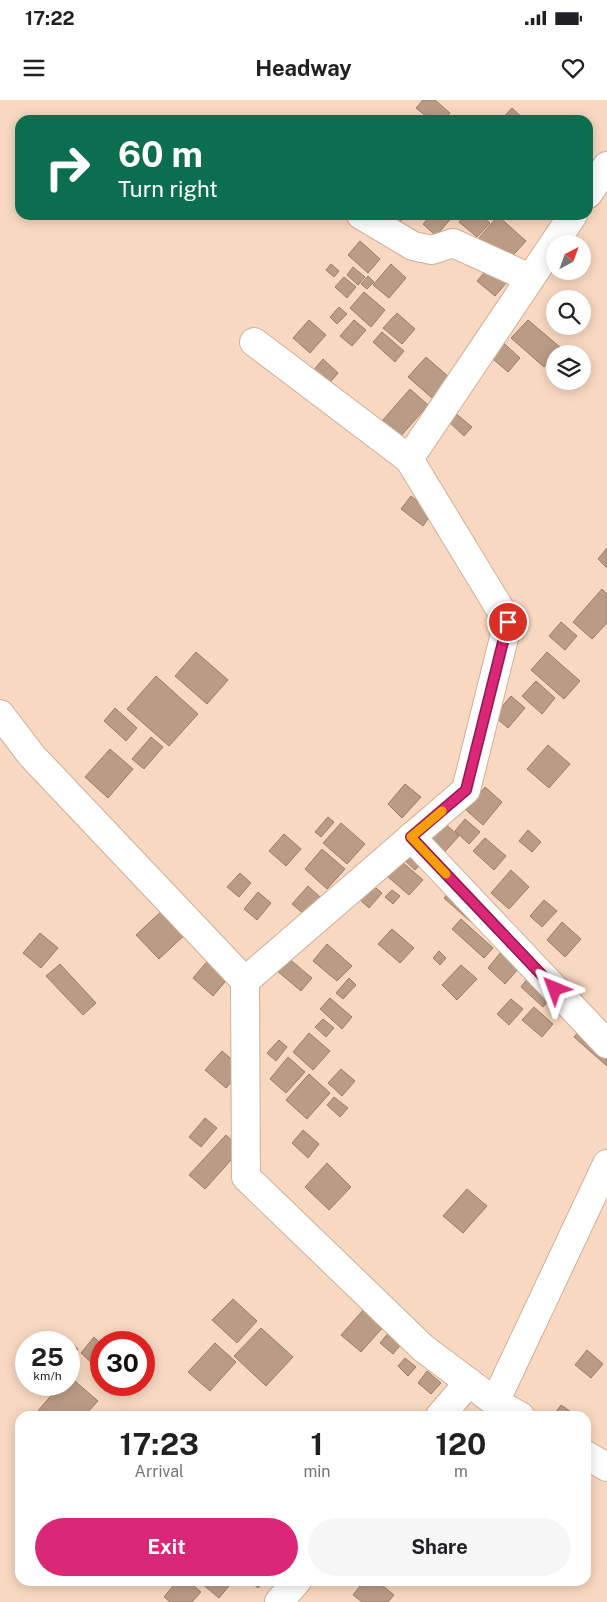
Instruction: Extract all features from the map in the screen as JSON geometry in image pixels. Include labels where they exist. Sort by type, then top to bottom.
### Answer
[{"type":"street","points":[[593,187],[607,166]]},
{"type":"street","points":[[369,220],[413,246],[432,250],[453,243],[530,278]]},
{"type":"street","points":[[409,459],[570,220]]},
{"type":"street","points":[[245,981],[466,790],[508,622],[409,459],[254,342]]},
{"type":"street","points":[[0,714],[32,756],[245,981],[246,1178],[423,1348],[495,1402],[511,1411]]},
{"type":"street","points":[[411,837],[607,1044]]},
{"type":"street","points":[[495,1402],[607,1164]]},
{"type":"street","points":[[444,1411],[469,1382]]},
{"type":"street","points":[[591,1458],[607,1467]]},
{"type":"street","points":[[279,1602],[293,1586]]},
{"type":"building","points":[[423,100],[435,100],[450,113],[448,115],[425,115],[416,108]]},
{"type":"building","points":[[512,108],[520,115],[506,115]]},
{"type":"building","points":[[392,220],[401,220],[397,225]]},
{"type":"building","points":[[427,220],[450,220],[436,236],[423,224]]},
{"type":"building","points":[[461,220],[487,220],[490,223],[477,237],[459,222]]},
{"type":"building","points":[[495,220],[502,220],[526,241],[506,263],[479,238]]},
{"type":"building","points":[[360,241],[380,259],[368,273],[348,255]]},
{"type":"building","points":[[331,264],[339,271],[334,277],[326,270]]},
{"type":"building","points":[[391,264],[406,278],[389,298],[373,285]]},
{"type":"building","points":[[490,266],[507,282],[495,296],[477,281]]},
{"type":"building","points":[[353,267],[365,277],[358,285],[347,275]]},
{"type":"building","points":[[368,276],[374,282],[367,289],[361,284]]},
{"type":"building","points":[[344,277],[356,287],[347,298],[335,287]]},
{"type":"building","points":[[364,292],[385,310],[371,327],[350,308]]},
{"type":"building","points":[[339,307],[347,314],[337,324],[330,317]]},
{"type":"building","points":[[397,313],[415,329],[402,344],[383,328]]},
{"type":"building","points":[[309,320],[326,335],[310,353],[293,338]]},
{"type":"building","points":[[354,320],[366,330],[352,346],[340,336]]},
{"type":"building","points":[[528,320],[557,345],[546,345],[546,365],[544,367],[511,338]]},
{"type":"building","points":[[382,332],[404,351],[395,362],[373,342]]},
{"type":"building","points":[[498,338],[520,358],[508,372],[486,353]]},
{"type":"building","points":[[426,357],[449,377],[432,398],[408,377]]},
{"type":"building","points":[[323,359],[338,373],[327,386],[312,372]]},
{"type":"building","points":[[410,389],[428,405],[400,437],[382,421]]},
{"type":"building","points":[[454,412],[472,427],[464,436],[447,420]]},
{"type":"building","points":[[411,496],[432,513],[423,526],[401,509]]},
{"type":"building","points":[[607,548],[607,568],[598,559]]},
{"type":"building","points":[[602,589],[607,594],[607,623],[592,639],[573,622]]},
{"type":"building","points":[[561,622],[577,636],[565,650],[549,636]]},
{"type":"building","points":[[196,652],[228,680],[207,704],[175,676]]},
{"type":"building","points":[[547,652],[580,681],[564,699],[531,670]]},
{"type":"building","points":[[156,676],[198,714],[169,746],[127,709]]},
{"type":"building","points":[[536,681],[555,698],[542,714],[522,696]]},
{"type":"building","points":[[511,696],[525,708],[508,728],[494,716]]},
{"type":"building","points":[[115,708],[137,728],[126,741],[104,721]]},
{"type":"building","points":[[151,737],[163,747],[144,769],[132,759]]},
{"type":"building","points":[[548,745],[570,764],[549,788],[527,769]]},
{"type":"building","points":[[110,749],[133,769],[108,798],[85,777]]},
{"type":"building","points":[[405,784],[421,797],[402,818],[388,804]]},
{"type":"building","points":[[485,787],[502,802],[483,825],[466,810]]},
{"type":"building","points":[[328,817],[334,822],[321,837],[315,832]]},
{"type":"building","points":[[465,819],[480,832],[469,844],[455,831]]},
{"type":"building","points":[[442,821],[459,836],[439,858],[423,843]]},
{"type":"building","points":[[341,823],[365,844],[347,864],[323,843]]},
{"type":"building","points":[[528,830],[541,842],[532,852],[519,841]]},
{"type":"building","points":[[284,834],[301,849],[286,866],[269,851]]},
{"type":"building","points":[[485,838],[506,856],[494,870],[473,851]]},
{"type":"building","points":[[408,845],[425,860],[415,870],[399,855]]},
{"type":"building","points":[[322,849],[345,869],[327,889],[305,869]]},
{"type":"building","points":[[401,861],[423,880],[409,895],[387,876]]},
{"type":"building","points":[[511,870],[529,887],[509,909],[491,893]]},
{"type":"building","points":[[240,873],[251,883],[239,897],[227,887]]},
{"type":"building","points":[[371,884],[382,893],[369,908],[359,899]]},
{"type":"building","points":[[308,886],[320,897],[305,915],[292,904]]},
{"type":"building","points":[[453,888],[480,911],[471,922],[444,898]]},
{"type":"building","points":[[392,890],[400,896],[393,904],[385,897]]},
{"type":"building","points":[[258,892],[271,903],[257,920],[244,909]]},
{"type":"building","points":[[544,900],[557,911],[542,927],[530,916]]},
{"type":"building","points":[[166,907],[189,931],[159,959],[136,935]]},
{"type":"building","points":[[461,919],[493,948],[484,958],[452,929]]},
{"type":"building","points":[[562,922],[581,939],[565,957],[547,940]]},
{"type":"building","points":[[392,929],[414,948],[400,963],[378,944]]},
{"type":"building","points":[[40,933],[58,948],[41,968],[23,953]]},
{"type":"building","points":[[327,944],[352,966],[337,981],[313,961]]},
{"type":"building","points":[[439,951],[446,958],[440,965],[433,958]]},
{"type":"building","points":[[501,952],[519,968],[505,984],[488,968]]},
{"type":"building","points":[[211,957],[231,975],[213,996],[193,978]]},
{"type":"building","points":[[287,957],[312,978],[301,991],[276,970]]},
{"type":"building","points":[[60,964],[96,1003],[83,1015],[46,976]]},
{"type":"building","points":[[461,965],[477,979],[457,1000],[442,985]]},
{"type":"building","points":[[531,974],[554,994],[543,1007],[521,987]]},
{"type":"building","points":[[349,978],[356,985],[343,999],[336,993]]},
{"type":"building","points":[[330,998],[352,1017],[342,1029],[320,1009]]},
{"type":"building","points":[[511,999],[523,1009],[509,1025],[497,1014]]},
{"type":"building","points":[[534,1007],[553,1024],[542,1037],[522,1020]]},
{"type":"building","points":[[323,1019],[334,1028],[326,1037],[315,1027]]},
{"type":"building","points":[[588,1021],[607,1037],[607,1066],[574,1037]]},
{"type":"building","points":[[309,1033],[330,1051],[313,1070],[293,1052]]},
{"type":"building","points":[[279,1040],[287,1047],[276,1061],[267,1053]]},
{"type":"building","points":[[222,1051],[243,1069],[226,1088],[205,1070]]},
{"type":"building","points":[[288,1057],[305,1072],[286,1093],[270,1079]]},
{"type":"building","points":[[341,1069],[355,1081],[342,1096],[328,1083]]},
{"type":"building","points":[[309,1074],[330,1093],[307,1119],[286,1100]]},
{"type":"building","points":[[334,1097],[348,1108],[340,1117],[327,1105]]},
{"type":"building","points":[[205,1118],[217,1128],[201,1147],[189,1137]]},
{"type":"building","points":[[303,1130],[319,1144],[308,1158],[292,1143]]},
{"type":"building","points":[[226,1135],[241,1149],[205,1189],[189,1175]]},
{"type":"building","points":[[327,1163],[351,1187],[329,1210],[305,1187]]},
{"type":"building","points":[[467,1189],[487,1206],[463,1233],[443,1216]]},
{"type":"building","points":[[233,1299],[257,1321],[237,1343],[212,1320]]},
{"type":"building","points":[[365,1308],[385,1325],[361,1352],[341,1335]]},
{"type":"building","points":[[261,1328],[293,1357],[266,1386],[234,1356]]},
{"type":"building","points":[[390,1331],[403,1342],[393,1354],[380,1343]]},
{"type":"building","points":[[90,1342],[90,1361],[81,1353]]},
{"type":"building","points":[[215,1343],[236,1362],[210,1391],[188,1372]]},
{"type":"building","points":[[587,1350],[603,1364],[591,1378],[575,1365]]},
{"type":"building","points":[[405,1358],[416,1367],[408,1376],[398,1366]]},
{"type":"building","points":[[427,1371],[441,1383],[431,1394],[418,1383]]},
{"type":"building","points":[[80,1385],[98,1401],[89,1411],[38,1411],[51,1396],[80,1396]]},
{"type":"building","points":[[561,1405],[570,1411],[557,1411]]},
{"type":"building","points":[[173,1586],[194,1586],[201,1592],[192,1602],[170,1602],[164,1597]]},
{"type":"building","points":[[205,1586],[229,1586],[219,1598]]},
{"type":"building","points":[[360,1586],[383,1586],[394,1595],[388,1602],[362,1602],[353,1595]]},
{"type":"slow traffic","points":[[442,811],[411,837],[446,874]]},
{"type":"route","points":[[508,622],[466,790],[411,837],[555,989]]}]
